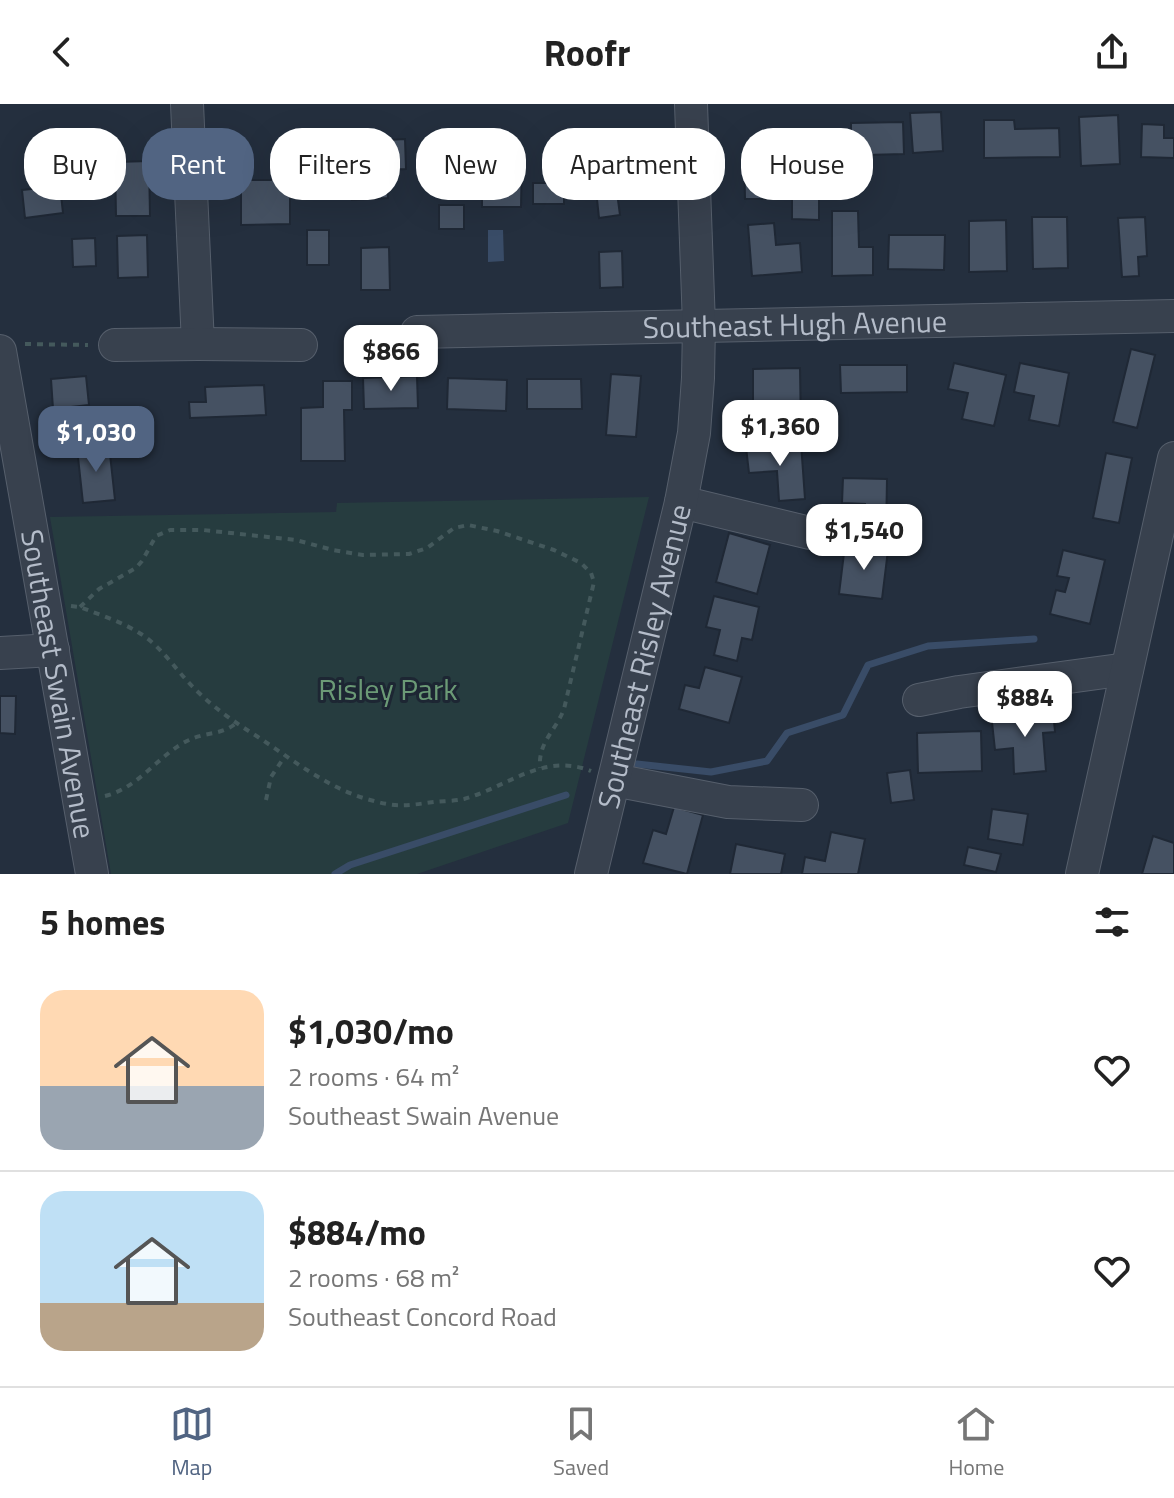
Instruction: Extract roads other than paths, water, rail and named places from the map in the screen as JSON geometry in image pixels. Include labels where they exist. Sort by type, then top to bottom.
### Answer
[{"type":"street","points":[[187,104],[198,344]]},
{"type":"street","name":"Southeast Risley Avenue","points":[[591,874],[681,502],[694,433],[699,325],[691,104]]},
{"type":"street","name":"Southeast Hugh Avenue","points":[[417,332],[1174,316]]},
{"type":"street","points":[[115,345],[301,345]]},
{"type":"street","name":"Southeast Swain Avenue","points":[[7,347],[45,604],[92,874]]},
{"type":"street","points":[[1082,874],[1174,458]]},
{"type":"street","points":[[681,502],[810,533]]},
{"type":"street","points":[[0,653],[53,650]]},
{"type":"street","points":[[919,700],[1127,669]]},
{"type":"street","points":[[614,780],[728,802],[802,805]]},
{"type":"water","points":[[488,230],[503,230],[504,261],[488,262]]},
{"type":"waterway","points":[[637,764],[711,772],[767,761],[787,733],[843,715],[868,665],[928,646],[1034,639]]},
{"type":"waterway","points":[[335,874],[350,865],[566,795]]},
{"type":"park label","name":"Risley Park","points":[[388,689]]}]
